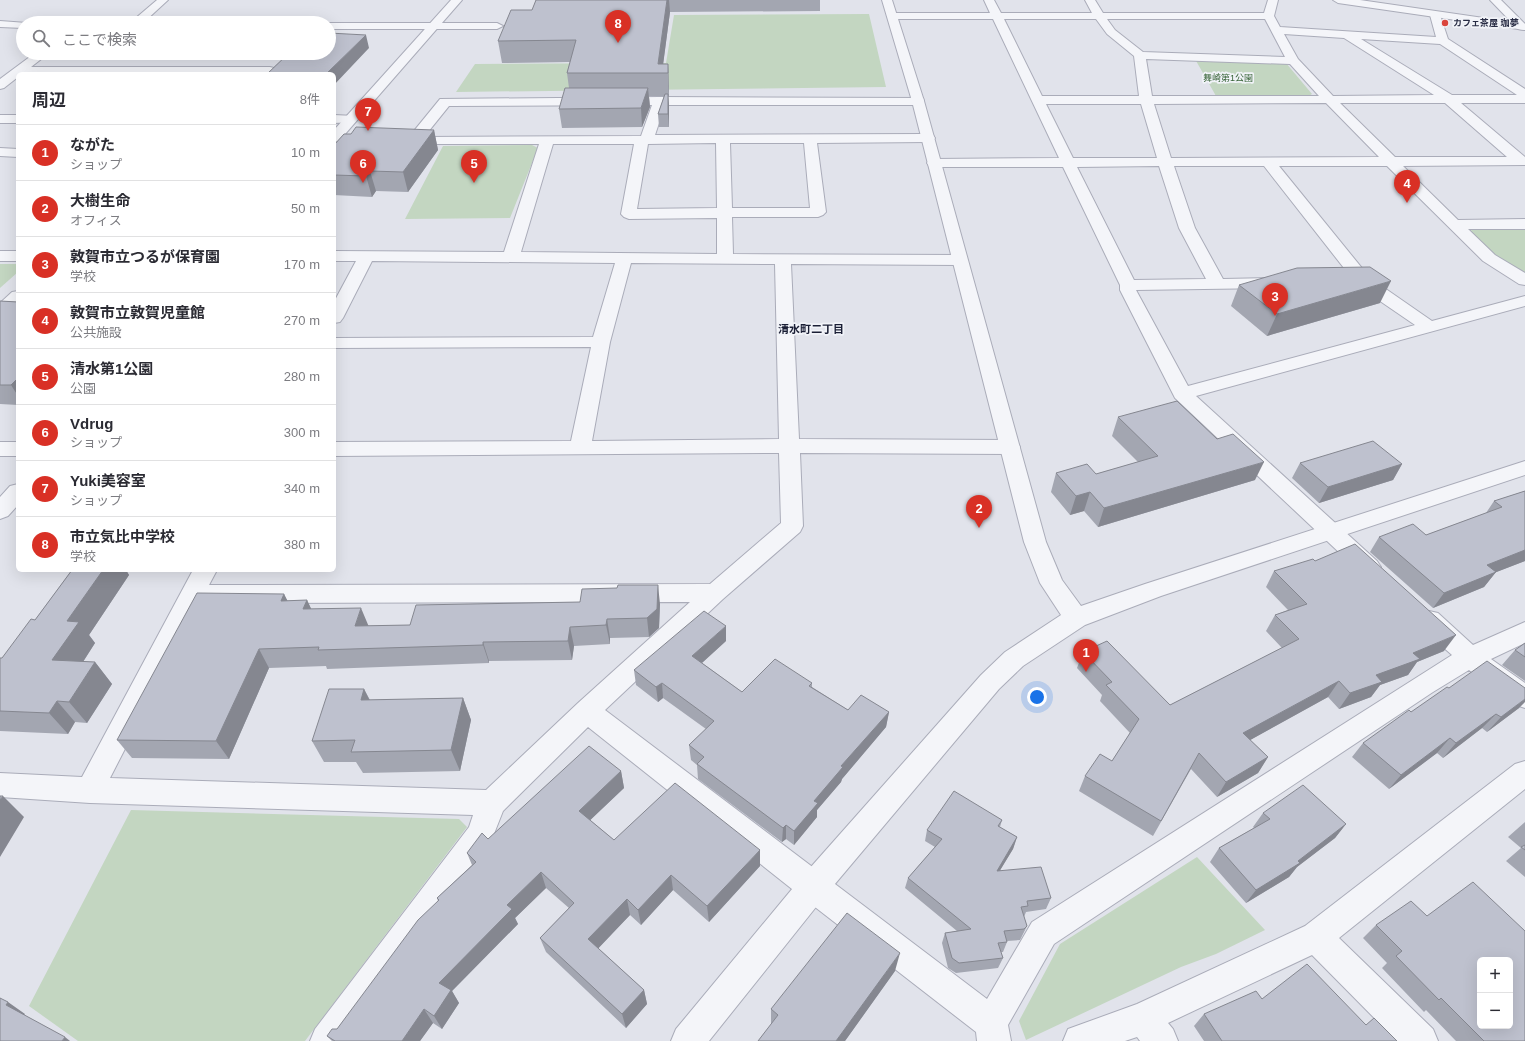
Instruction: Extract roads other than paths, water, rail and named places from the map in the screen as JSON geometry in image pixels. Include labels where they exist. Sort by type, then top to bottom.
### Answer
[{"type":"street","points":[[144,16],[163,0]]},
{"type":"street","points":[[336,136],[457,0]]},
{"type":"street","points":[[989,0],[1128,285],[1128,290],[1182,394],[1330,532],[1383,579]]},
{"type":"street","points":[[1090,0],[1099,16],[1111,32],[1140,55],[1293,61]]},
{"type":"street","points":[[1273,0],[1270,16],[1293,61],[1454,225],[1489,258],[1525,280]]},
{"type":"street","points":[[1338,0],[1524,27]]},
{"type":"street","points":[[1495,0],[1524,27]]},
{"type":"street","points":[[1076,618],[1052,583],[1036,542],[959,260],[918,101],[890,8],[997,16],[1270,16]]},
{"type":"street","points":[[1435,15],[1443,41]]},
{"type":"street","points":[[0,24],[16,25]]},
{"type":"street","points":[[336,26],[497,26]]},
{"type":"street","points":[[1278,30],[1443,41],[1525,95]]},
{"type":"street","points":[[1345,34],[1447,98],[1520,164]]},
{"type":"street","points":[[1140,55],[1146,100],[1187,228],[1217,284]]},
{"type":"street","points":[[20,71],[34,60]]},
{"type":"street","points":[[20,71],[268,72],[280,62]]},
{"type":"street","points":[[0,85],[16,74]]},
{"type":"street","points":[[1038,100],[1525,99]]},
{"type":"street","points":[[660,101],[649,134],[640,145],[629,214],[818,212],[810,139]]},
{"type":"street","points":[[414,141],[445,102],[918,101]]},
{"type":"street","points":[[0,119],[16,119]]},
{"type":"street","points":[[336,119],[350,119]]},
{"type":"street","points":[[398,141],[928,138]]},
{"type":"street","points":[[723,139],[725,258]]},
{"type":"street","points":[[511,257],[547,140]]},
{"type":"street","points":[[336,141],[350,141]]},
{"type":"street","points":[[0,152],[16,152]]},
{"type":"street","points":[[934,163],[1392,161],[1520,164]]},
{"type":"street","points":[[1268,162],[1364,282],[1429,327]]},
{"type":"street","points":[[1454,225],[1525,224]]},
{"type":"street","points":[[0,256],[16,256]]},
{"type":"street","points":[[336,256],[959,260]]},
{"type":"street","points":[[336,314],[367,256]]},
{"type":"street","points":[[580,448],[601,342],[624,258]]},
{"type":"street","points":[[327,1041],[480,835],[492,803],[587,711],[715,593],[792,526],[783,259]]},
{"type":"street","points":[[1341,282],[1364,282]]},
{"type":"street","points":[[1128,285],[1287,283]]},
{"type":"street","points":[[0,312],[16,298]]},
{"type":"street","points":[[1182,394],[1525,301]]},
{"type":"street","points":[[336,343],[601,342]]},
{"type":"street","points":[[336,449],[790,446],[1010,448]]},
{"type":"street","points":[[0,449],[16,449]]},
{"type":"street","points":[[688,1041],[813,887],[990,682],[1014,659],[1076,618],[1153,590],[1525,468]]},
{"type":"street","points":[[0,511],[16,493]]},
{"type":"street","points":[[90,790],[204,572]]},
{"type":"street","points":[[193,594],[715,593]]},
{"type":"street","points":[[1412,605],[1470,657],[1525,697]]},
{"type":"street","points":[[587,711],[813,887],[993,1032],[1043,933],[1424,685],[1470,657],[1525,632]]},
{"type":"street","points":[[1080,1041],[1152,1029],[1316,937],[1525,773]]},
{"type":"street","points":[[0,785],[90,790],[492,803]]},
{"type":"street","points":[[1316,937],[1421,1041]]},
{"type":"place","name":"カフェ茶屋 珈夢","points":[[1445,23]]},
{"type":"place","name":"市立気比中学校","points":[[618,43]]},
{"type":"place","name":"Yuki美容室","points":[[368,131]]},
{"type":"place","name":"Vdrug","points":[[363,183]]},
{"type":"place","name":"清水第1公園","points":[[474,183]]},
{"type":"place","name":"敦賀市立敦賀児童館","points":[[1407,203]]},
{"type":"place","name":"敦賀市立つるが保育園","points":[[1275,316]]},
{"type":"place","name":"大樹生命","points":[[979,528]]},
{"type":"place","name":"ながた","points":[[1086,672]]},
{"type":"district","name":"清水町二丁目","points":[[811,329]]},
{"type":"park label","name":"舞崎第1公園","points":[[1228,78]]}]
